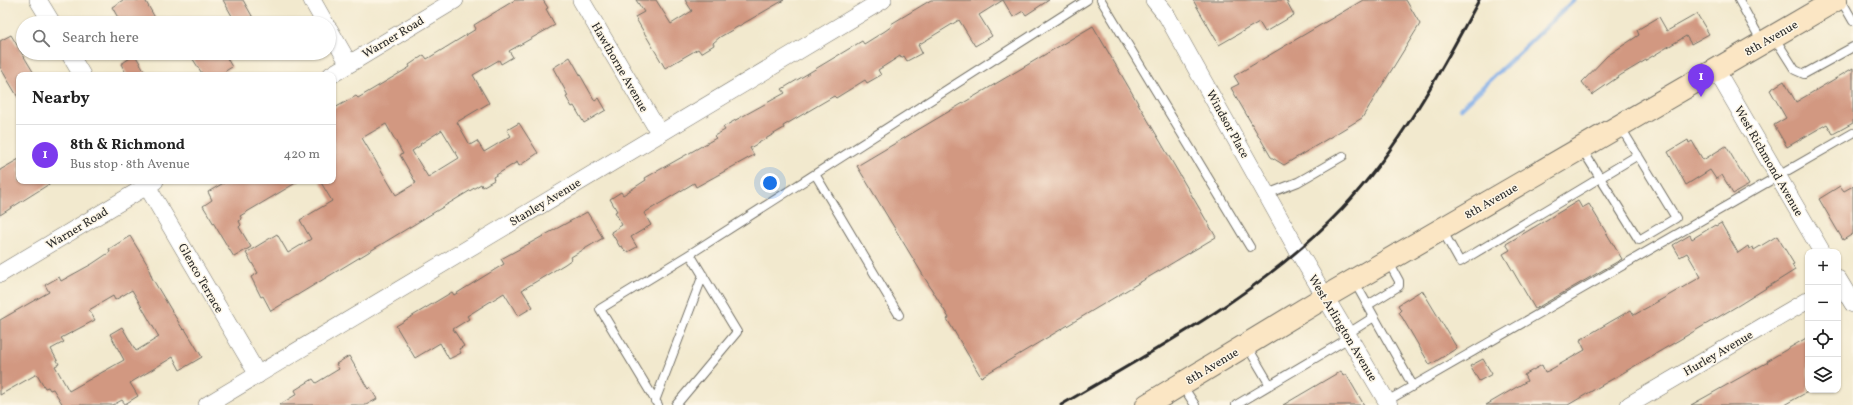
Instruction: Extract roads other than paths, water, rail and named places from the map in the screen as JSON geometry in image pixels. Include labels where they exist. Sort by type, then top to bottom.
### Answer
[{"type":"main road","name":"8th Avenue","points":[[1147,405],[1325,297],[1836,0]]},
{"type":"street","points":[[38,0],[48,16]]},
{"type":"street","points":[[312,0],[321,16]]},
{"type":"street","name":"Warner Road","points":[[336,72],[455,0]]},
{"type":"street","name":"Hawthorne Avenue","points":[[581,0],[660,134]]},
{"type":"street","name":"Stanley Avenue","points":[[207,405],[883,0]]},
{"type":"street","name":"Windsor Place","points":[[1154,0],[1167,16],[1298,251]]},
{"type":"street","points":[[336,41],[349,64]]},
{"type":"street","points":[[73,60],[80,72]]},
{"type":"street","name":"West Richmond Avenue","points":[[1716,70],[1820,249]]},
{"type":"street","name":"Warner Road","points":[[0,274],[147,184]]},
{"type":"street","name":"Glenco Terrace","points":[[150,184],[258,375]]},
{"type":"street","name":"West Arlington Avenue","points":[[1298,251],[1388,403]]},
{"type":"street","points":[[1842,279],[1853,304]]},
{"type":"street","name":"Hurley Avenue","points":[[1629,405],[1805,302]]},
{"type":"lane","points":[[656,403],[600,309],[690,254],[1087,0]]},
{"type":"lane","points":[[1101,0],[1250,247]]},
{"type":"lane","points":[[1739,0],[1768,40],[1795,70],[1804,74],[1853,47]]},
{"type":"lane","points":[[1841,0],[1853,21]]},
{"type":"lane","points":[[1581,149],[1639,240],[1676,218],[1620,126]]},
{"type":"lane","points":[[1388,403],[1413,386],[1853,133]]},
{"type":"lane","points":[[1442,230],[1460,262],[1638,155]]},
{"type":"lane","points":[[1267,194],[1298,182],[1343,156]]},
{"type":"lane","points":[[815,174],[899,315]]},
{"type":"lane","points":[[676,405],[737,332],[690,254]]},
{"type":"lane","points":[[1368,305],[1399,286],[1399,281],[1388,261]]},
{"type":"lane","points":[[656,403],[703,275]]},
{"type":"lane","points":[[1354,281],[1413,386]]},
{"type":"lane","points":[[1236,405],[1348,336],[1374,317]]},
{"type":"lane","points":[[1247,345],[1270,385]]},
{"type":"lane","points":[[1181,384],[1195,405]]},
{"type":"waterway","points":[[1461,108],[1574,0]]},
{"type":"railway","points":[[1061,405],[1172,340],[1244,293],[1311,239],[1342,209],[1363,186],[1400,135],[1434,82],[1479,0]]},
{"type":"place","name":"8th & Richmond","points":[[1701,97]]}]
